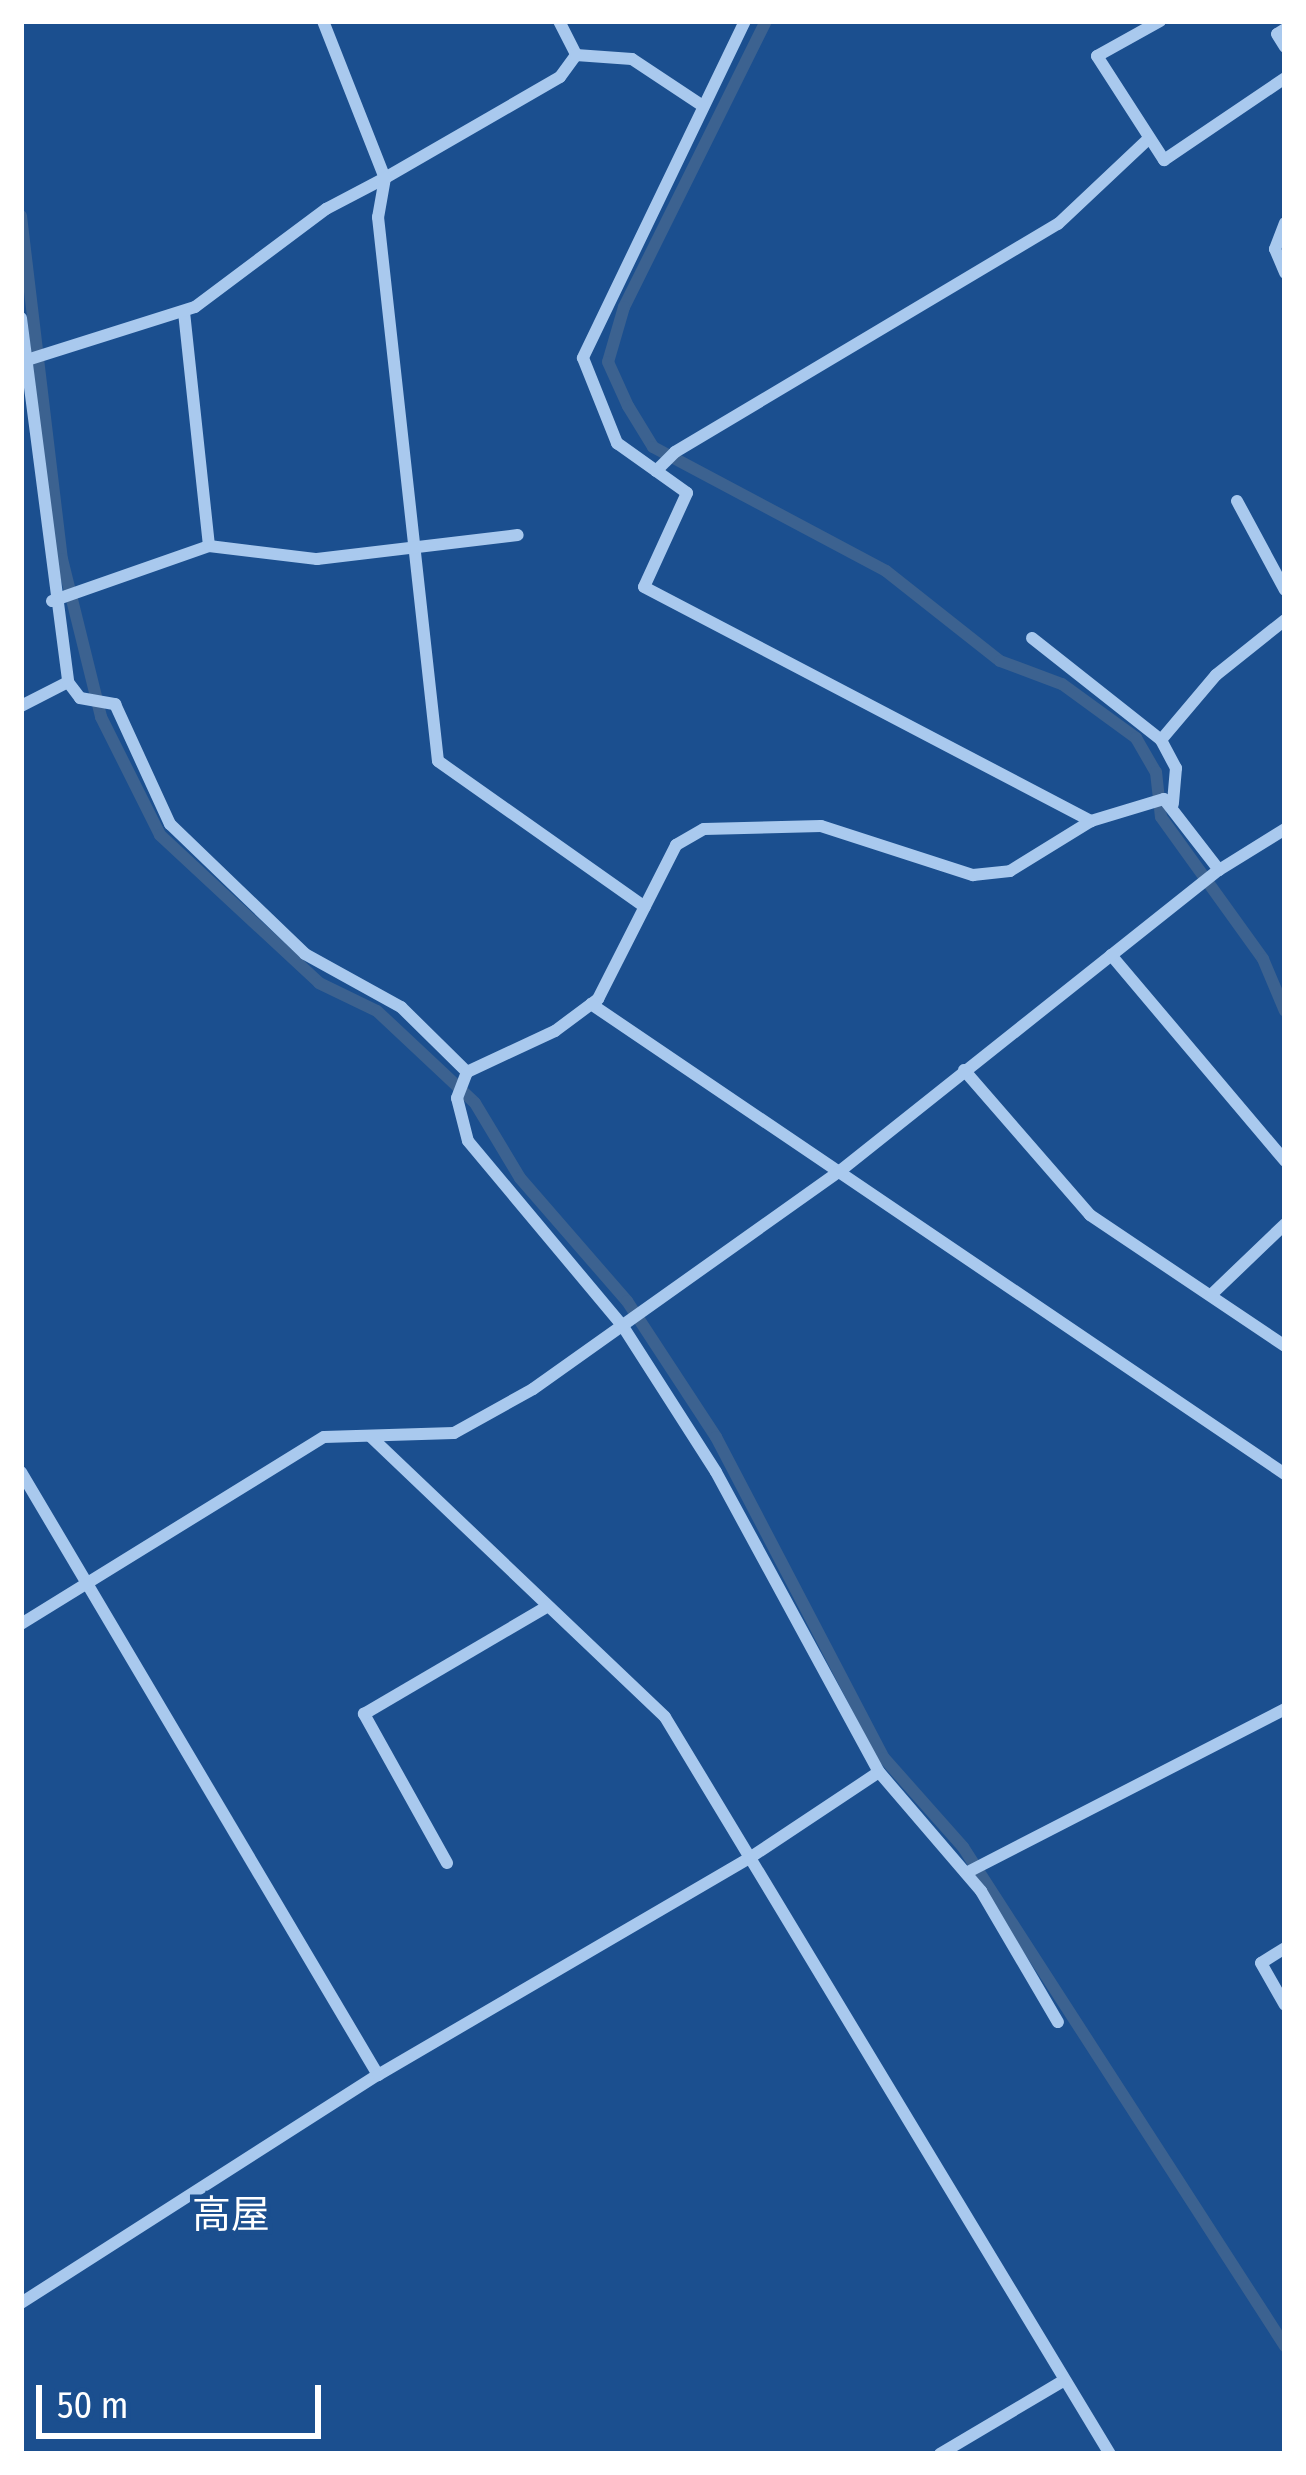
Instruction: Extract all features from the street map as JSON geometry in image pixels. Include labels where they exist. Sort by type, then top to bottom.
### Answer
[{"type":"street","points":[[322,21],[385,178],[378,218],[438,761],[645,907]]},
{"type":"street","points":[[559,21],[576,56]]},
{"type":"street","points":[[745,21],[583,358],[616,443],[666,461],[687,493],[644,587],[1091,820]]},
{"type":"street","points":[[1160,21],[1097,56],[1164,160],[1285,78]]},
{"type":"street","points":[[1268,21],[1282,37]]},
{"type":"street","points":[[35,358],[184,312],[251,272],[326,209],[560,77],[576,56]]},
{"type":"street","points":[[576,56],[632,59],[703,106]]},
{"type":"street","points":[[666,461],[1058,224],[1148,140]]},
{"type":"street","points":[[1285,223],[1275,249],[1285,273]]},
{"type":"street","points":[[184,312],[208,546]]},
{"type":"street","points":[[21,318],[35,358],[55,600],[68,682],[87,700],[108,703],[170,824],[304,954],[401,1007],[465,1077]]},
{"type":"street","points":[[1237,500],[1285,590]]},
{"type":"street","points":[[55,600],[208,546],[317,559],[518,535]]},
{"type":"street","points":[[1161,740],[1216,675],[1285,620]]},
{"type":"street","points":[[1032,638],[1161,740],[1176,768],[1169,801],[1211,876]]},
{"type":"street","points":[[21,706],[68,682]]},
{"type":"street","points":[[1058,2022],[973,1869],[879,1772],[716,1472],[626,1322],[468,1141],[457,1098],[465,1077],[555,1031],[591,1004],[676,845],[704,829],[821,826],[890,842],[973,875],[1010,871],[1091,820],[1169,801]]},
{"type":"street","points":[[21,1624],[324,1438],[454,1433],[626,1322],[840,1171],[1211,876],[1285,830]]},
{"type":"street","points":[[1111,955],[1285,1161]]},
{"type":"street","points":[[591,1004],[1285,1474]]},
{"type":"street","points":[[964,1070],[1090,1215],[1285,1346]]},
{"type":"street","points":[[1211,1295],[1285,1223]]},
{"type":"street","points":[[370,1436],[664,1717],[1110,2454]]},
{"type":"street","points":[[21,1473],[378,2075]]},
{"type":"street","points":[[447,1863],[364,1714],[548,1606]]},
{"type":"street","points":[[973,1869],[1285,1709]]},
{"type":"street","points":[[21,2303],[378,2075],[748,1859],[879,1772]]},
{"type":"street","points":[[1285,1948],[1261,1963],[1285,2006]]},
{"type":"street","points":[[940,2454],[1063,2381]]},
{"type":"waterway","points":[[766,21],[624,307],[608,362],[628,406],[653,447],[886,571],[1000,661],[1062,684],[1136,738],[1156,772],[1161,817],[1263,959],[1285,1011]]},
{"type":"waterway","points":[[21,216],[62,559],[101,717],[160,835],[319,983],[377,1011],[475,1103],[520,1178],[627,1301],[716,1437],[884,1758],[963,1847],[1285,2346]]},
{"type":"district","name":"高屋","points":[[231,2215]]}]
